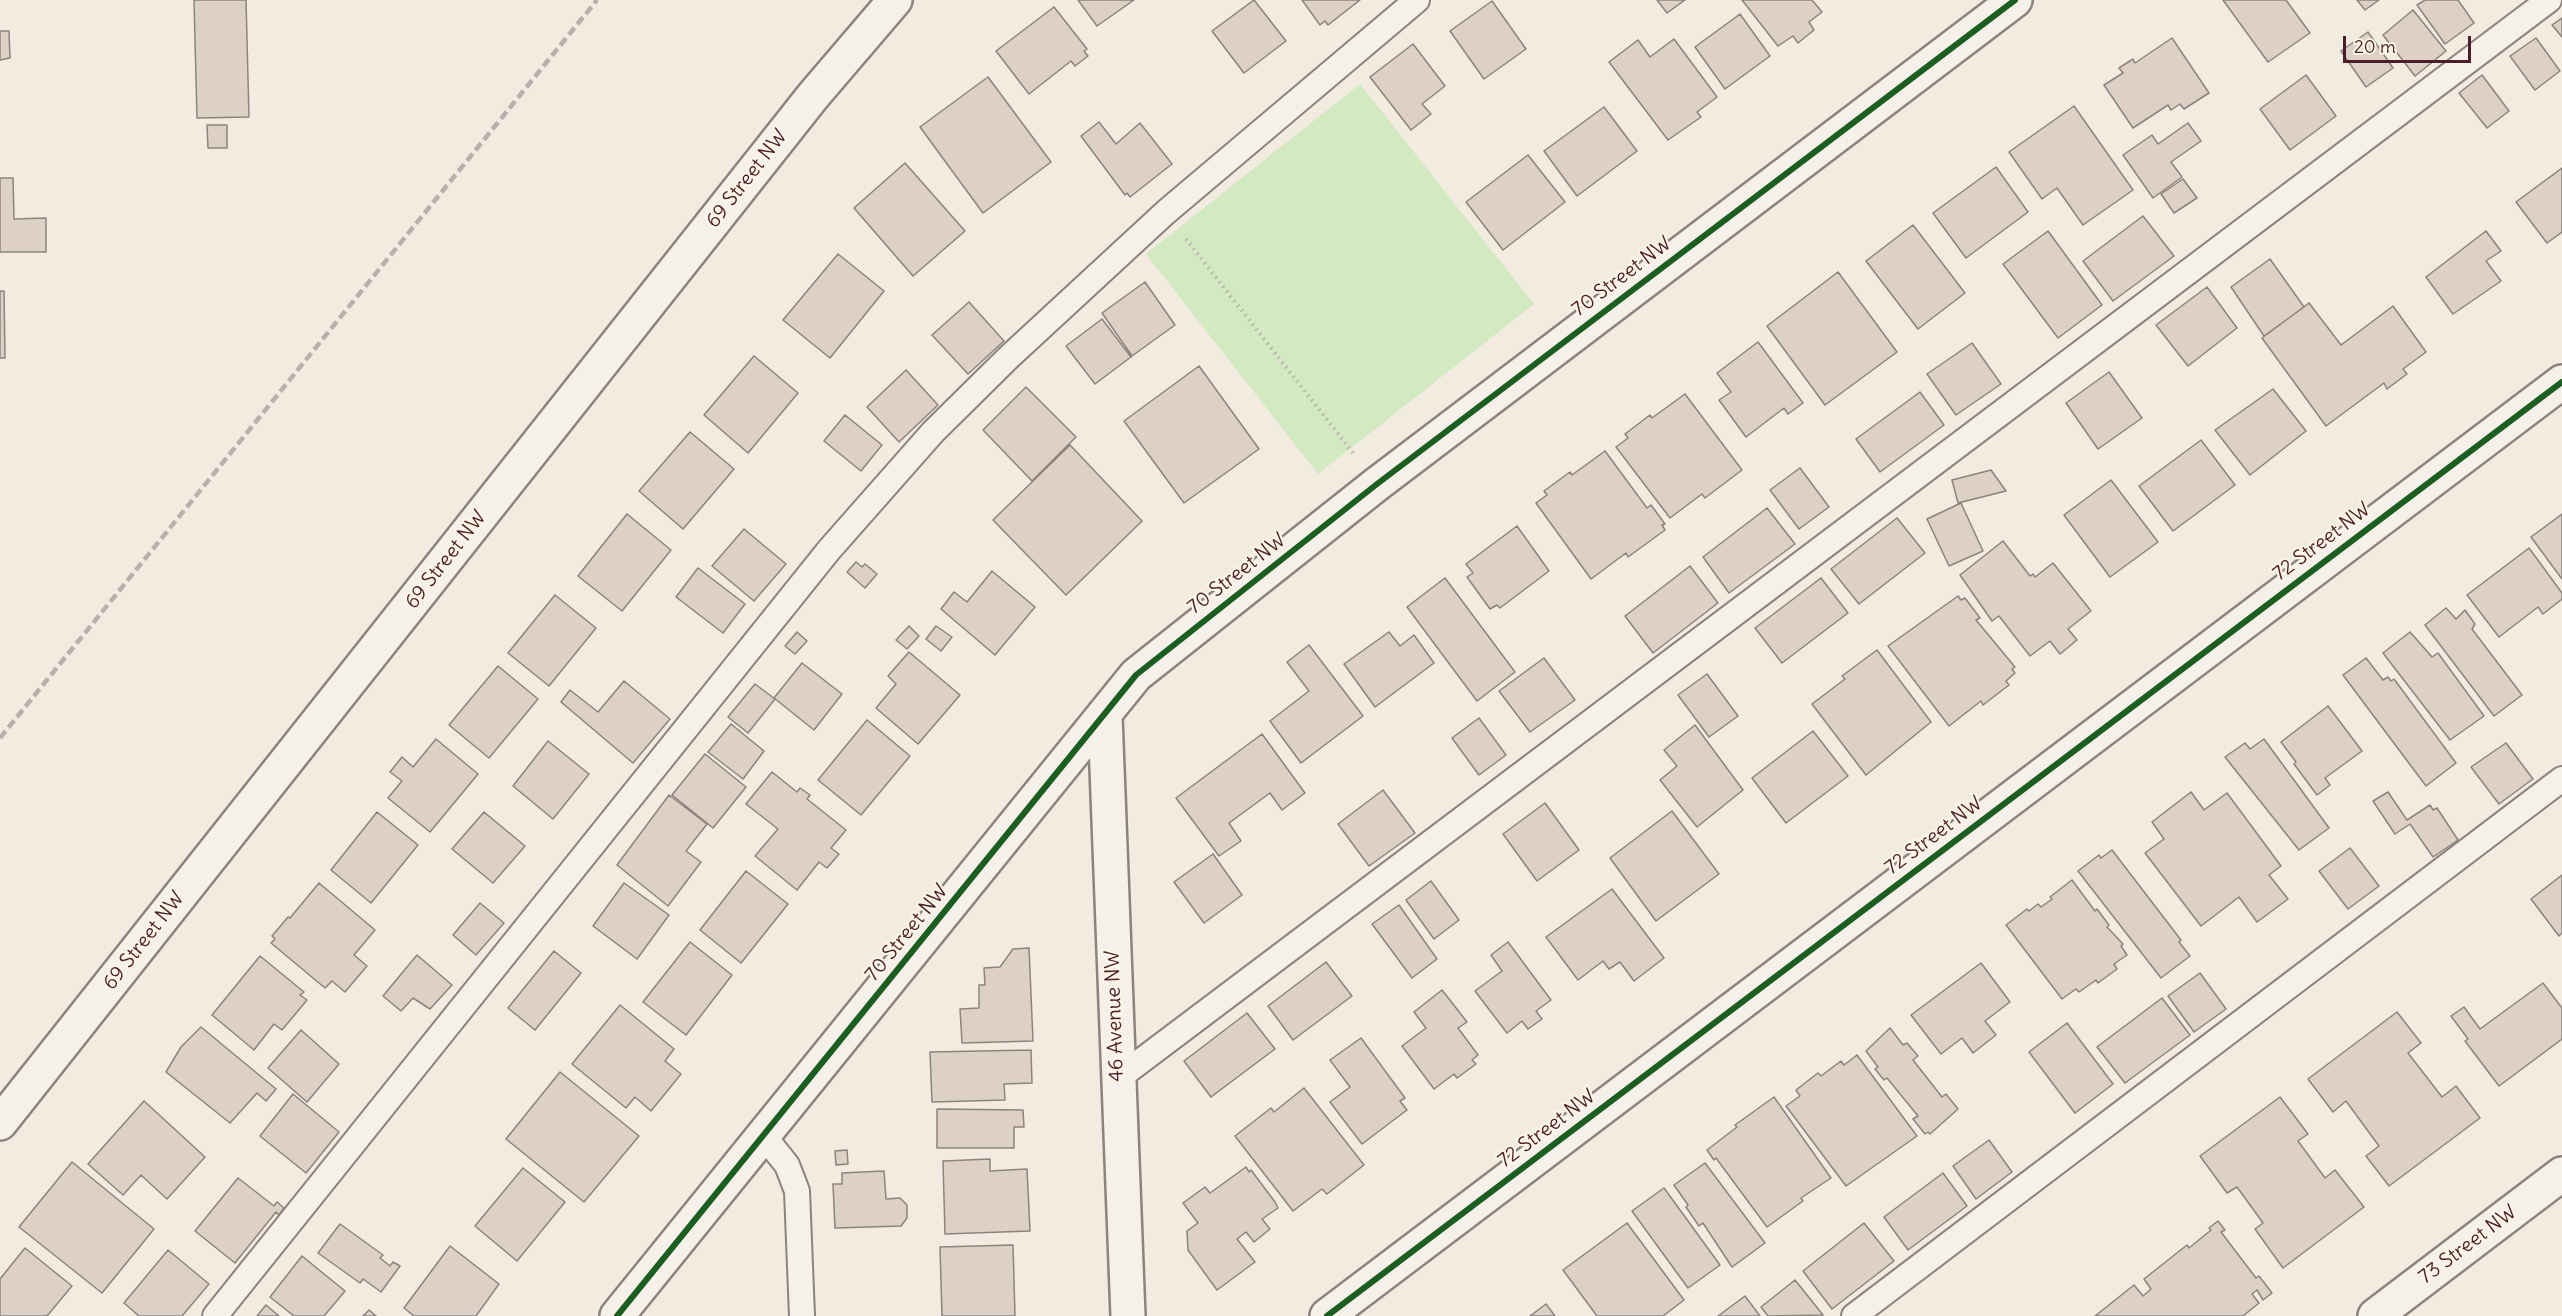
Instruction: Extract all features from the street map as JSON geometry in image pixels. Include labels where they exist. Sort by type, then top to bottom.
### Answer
[{"type":"street","name":"69 Street NW","points":[[0,1123],[813,96],[896,0]]},
{"type":"street","name":"70 Street NW","points":[[617,1316],[1136,675],[1377,484],[2015,0]]},
{"type":"street","name":"72 Street NW","points":[[1327,1316],[2562,382]]},
{"type":"street","name":"46 Avenue NW","points":[[1105,716],[1117,1079],[1128,1316]]},
{"type":"street","name":"73 Street NW","points":[[2375,1316],[2562,1174]]},
{"type":"lane","points":[[215,1316],[830,550],[933,432],[1009,357],[1166,212],[1418,0]]},
{"type":"lane","points":[[1117,1079],[2549,0]]},
{"type":"lane","points":[[1854,1316],[2562,779]]},
{"type":"lane","points":[[764,1135],[787,1165],[797,1191],[802,1316]]},
{"type":"path","points":[[1166,212],[1377,484]]},
{"type":"green space","points":[[1360,84],[1534,304],[1318,474],[1146,254]]},
{"type":"building","points":[[194,0],[246,0],[249,117],[197,118]]},
{"type":"building","points":[[1078,0],[1134,0],[1097,26]]},
{"type":"building","points":[[1254,0],[1286,41],[1244,73],[1212,31]]},
{"type":"building","points":[[1302,0],[1360,0],[1328,25],[1325,21],[1320,25]]},
{"type":"building","points":[[1657,0],[1685,0],[1667,13]]},
{"type":"building","points":[[1742,0],[1812,0],[1822,12],[1809,22],[1814,30],[1798,43],[1793,36],[1778,46]]},
{"type":"building","points":[[2223,0],[2286,0],[2310,33],[2268,62]]},
{"type":"building","points":[[2357,0],[2379,0],[2365,10]]},
{"type":"building","points":[[2425,0],[2458,0],[2474,23],[2445,44],[2417,5]]},
{"type":"building","points":[[1492,1],[1526,49],[1484,79],[1450,31]]},
{"type":"building","points":[[1054,7],[1087,49],[1084,51],[1088,56],[1075,66],[1071,61],[1029,94],[996,51]]},
{"type":"building","points":[[2413,10],[2446,51],[2415,76],[2383,35]]},
{"type":"building","points":[[1740,14],[1770,56],[1725,89],[1695,47]]},
{"type":"building","points":[[2562,18],[2562,37],[2552,25]]},
{"type":"building","points":[[0,31],[9,31],[10,58],[0,60]]},
{"type":"building","points":[[2368,32],[2393,68],[2366,87],[2341,51]]},
{"type":"building","points":[[2172,38],[2209,93],[2184,109],[2180,104],[2171,110],[2168,105],[2133,128],[2104,85],[2123,73],[2119,68],[2133,59],[2135,63]]},
{"type":"building","points":[[2536,38],[2560,71],[2535,90],[2510,56]]},
{"type":"building","points":[[1674,39],[1717,97],[1697,112],[1701,117],[1668,140],[1609,62],[1638,40],[1650,57]]},
{"type":"building","points":[[1413,44],[1445,86],[1422,104],[1431,114],[1411,130],[1370,77]]},
{"type":"building","points":[[2306,75],[2336,116],[2290,150],[2260,109]]},
{"type":"building","points":[[2482,75],[2509,111],[2487,128],[2459,93]]},
{"type":"building","points":[[988,77],[1051,162],[983,213],[920,127]]},
{"type":"building","points":[[2074,106],[2133,190],[2083,225],[2057,188],[2042,199],[2009,152]]},
{"type":"building","points":[[1604,107],[1637,151],[1577,196],[1544,151]]},
{"type":"building","points":[[1099,122],[1116,144],[1140,123],[1172,164],[1130,197],[1127,193],[1125,195],[1081,136]]},
{"type":"building","points":[[2188,123],[2201,141],[2171,162],[2182,177],[2153,198],[2123,155],[2152,135],[2158,144]]},
{"type":"building","points":[[207,125],[227,125],[227,148],[208,148]]},
{"type":"building","points":[[1528,155],[1565,202],[1503,250],[1466,202]]},
{"type":"building","points":[[905,163],[965,231],[913,276],[854,208]]},
{"type":"building","points":[[1996,167],[2028,212],[1966,258],[1933,213]]},
{"type":"building","points":[[2562,168],[2562,232],[2547,243],[2516,202]]},
{"type":"building","points":[[0,178],[13,178],[14,219],[46,218],[46,252],[0,252]]},
{"type":"building","points":[[2183,179],[2197,198],[2174,213],[2161,194]]},
{"type":"building","points":[[2143,216],[2174,256],[2113,301],[2083,261]]},
{"type":"building","points":[[1913,225],[1965,293],[1918,329],[1866,261]]},
{"type":"building","points":[[2048,231],[2102,305],[2058,338],[2003,264]]},
{"type":"building","points":[[2486,231],[2501,251],[2486,261],[2501,281],[2453,314],[2426,277]]},
{"type":"building","points":[[838,254],[884,291],[830,358],[783,320]]},
{"type":"building","points":[[2270,259],[2304,307],[2264,336],[2231,287]]},
{"type":"building","points":[[1838,272],[1897,352],[1825,405],[1767,326]]},
{"type":"building","points":[[1145,282],[1175,325],[1132,356],[1102,313]]},
{"type":"building","points":[[2207,287],[2237,328],[2188,366],[2156,325]]},
{"type":"building","points":[[0,291],[4,291],[5,358],[0,358]]},
{"type":"building","points":[[969,302],[1004,341],[968,374],[932,335]]},
{"type":"building","points":[[2309,303],[2341,345],[2393,306],[2426,352],[2403,369],[2407,374],[2387,389],[2384,383],[2326,426],[2262,338]]},
{"type":"building","points":[[1102,319],[1131,357],[1095,384],[1066,346]]},
{"type":"building","points":[[1758,342],[1803,403],[1788,414],[1784,408],[1746,437],[1719,400],[1731,392],[1717,373]]},
{"type":"building","points":[[1972,343],[2001,384],[1956,415],[1927,374]]},
{"type":"building","points":[[754,356],[798,393],[748,453],[704,415]]},
{"type":"building","points":[[1199,366],[1259,449],[1184,503],[1124,421]]},
{"type":"building","points":[[906,370],[938,405],[899,442],[867,407]]},
{"type":"building","points":[[2109,372],[2142,418],[2098,449],[2066,403]]},
{"type":"building","points":[[1026,387],[1076,437],[1032,481],[983,430]]},
{"type":"building","points":[[2273,389],[2306,431],[2250,475],[2215,430]]},
{"type":"building","points":[[1920,392],[1944,425],[1880,472],[1856,439]]},
{"type":"building","points":[[1685,394],[1742,470],[1705,498],[1702,494],[1670,518],[1616,447],[1628,438],[1625,434],[1650,415],[1652,418]]},
{"type":"building","points":[[845,415],[882,445],[861,471],[824,441]]},
{"type":"building","points":[[690,432],[734,469],[683,529],[639,491]]},
{"type":"building","points":[[2201,440],[2235,485],[2173,531],[2139,486]]},
{"type":"building","points":[[1070,445],[1142,521],[1066,595],[993,520]]},
{"type":"building","points":[[1605,451],[1647,508],[1651,505],[1665,524],[1662,525],[1665,530],[1628,557],[1626,553],[1591,579],[1536,503],[1547,495],[1544,491],[1570,472],[1572,475]]},
{"type":"building","points":[[1800,468],[1829,507],[1799,529],[1770,490]]},
{"type":"building","points":[[1991,470],[2006,491],[1958,503],[1952,480]]},
{"type":"building","points":[[2111,480],[2158,542],[2110,577],[2064,515]]},
{"type":"building","points":[[1961,503],[1983,551],[1949,566],[1927,519]]},
{"type":"building","points":[[1767,508],[1795,544],[1729,593],[1703,557]]},
{"type":"building","points":[[627,514],[671,550],[622,611],[578,576]]},
{"type":"building","points":[[2562,514],[2562,579],[2531,537]]},
{"type":"building","points":[[1897,518],[1925,553],[1859,604],[1831,569]]},
{"type":"building","points":[[1517,526],[1549,571],[1500,608],[1497,605],[1490,609],[1467,577],[1473,573],[1466,564]]},
{"type":"building","points":[[744,529],[786,564],[754,601],[712,566]]},
{"type":"building","points":[[2003,541],[2030,576],[2033,574],[2035,577],[2053,563],[2091,611],[2068,629],[2077,640],[2060,654],[2050,641],[2030,656],[1999,616],[1992,621],[1960,575]]},
{"type":"building","points":[[2529,548],[2562,593],[2562,599],[2543,614],[2538,607],[2499,637],[2467,595]]},
{"type":"building","points":[[856,562],[862,567],[865,564],[877,574],[865,588],[847,572]]},
{"type":"building","points":[[1690,566],[1718,603],[1653,653],[1625,616]]},
{"type":"building","points":[[698,568],[745,604],[723,633],[676,597]]},
{"type":"building","points":[[992,571],[1035,607],[995,655],[941,609],[954,592],[967,602]]},
{"type":"building","points":[[1445,578],[1515,672],[1477,701],[1407,607]]},
{"type":"building","points":[[1821,578],[1848,613],[1782,663],[1755,628]]},
{"type":"building","points":[[555,595],[596,628],[549,686],[508,653]]},
{"type":"building","points":[[1958,596],[1961,600],[1965,598],[1980,618],[1976,620],[2015,667],[2012,669],[2015,673],[2006,681],[2009,685],[1983,705],[1981,701],[1949,726],[1888,646]]},
{"type":"building","points":[[2446,608],[2456,619],[2465,610],[2475,624],[2472,629],[2522,695],[2494,716],[2425,625]]},
{"type":"building","points":[[909,626],[919,636],[907,649],[896,640]]},
{"type":"building","points":[[936,626],[952,637],[941,651],[926,639]]},
{"type":"building","points":[[797,632],[807,641],[795,654],[785,646]]},
{"type":"building","points":[[1389,632],[1400,646],[1414,635],[1434,663],[1375,707],[1344,664]]},
{"type":"building","points":[[2410,632],[2432,657],[2438,653],[2484,716],[2450,740],[2383,653]]},
{"type":"building","points":[[1309,645],[1363,716],[1301,763],[1270,721],[1309,691],[1287,662]]},
{"type":"building","points":[[1877,650],[1931,722],[1866,775],[1812,704],[1845,679],[1842,676]]},
{"type":"building","points":[[909,652],[960,695],[918,744],[876,708],[896,684],[888,676]]},
{"type":"building","points":[[1544,658],[1575,700],[1530,732],[1499,691]]},
{"type":"building","points":[[2366,658],[2383,680],[2388,677],[2391,681],[2394,679],[2456,763],[2426,786],[2343,675]]},
{"type":"building","points":[[802,663],[842,694],[814,730],[774,698]]},
{"type":"building","points":[[498,666],[538,699],[489,758],[449,725]]},
{"type":"building","points":[[1707,674],[1738,716],[1709,737],[1678,695]]},
{"type":"building","points":[[624,681],[670,719],[633,763],[561,702],[570,690],[598,712]]},
{"type":"building","points":[[755,684],[775,699],[748,733],[728,717]]},
{"type":"building","points":[[2328,706],[2362,751],[2325,778],[2330,785],[2317,795],[2281,742]]},
{"type":"building","points":[[1479,718],[1506,755],[1479,775],[1452,738]]},
{"type":"building","points":[[867,720],[910,756],[861,815],[818,780]]},
{"type":"building","points":[[731,724],[764,751],[743,779],[708,752]]},
{"type":"building","points":[[1695,725],[1743,790],[1697,827],[1660,780],[1677,766],[1664,750]]},
{"type":"building","points":[[1813,731],[1848,776],[1786,823],[1752,778]]},
{"type":"building","points":[[1262,734],[1305,793],[1282,810],[1270,793],[1229,823],[1241,841],[1219,856],[1176,798]]},
{"type":"building","points":[[436,739],[478,774],[430,832],[388,798],[402,781],[390,772],[402,757],[413,767]]},
{"type":"building","points":[[2264,739],[2329,828],[2299,850],[2225,757],[2245,743],[2250,749]]},
{"type":"building","points":[[548,741],[589,774],[553,819],[513,786]]},
{"type":"building","points":[[2506,743],[2533,779],[2499,804],[2471,767]]},
{"type":"building","points":[[705,754],[746,787],[713,828],[672,795]]},
{"type":"building","points":[[772,772],[797,792],[800,788],[810,795],[807,799],[846,830],[831,848],[839,854],[827,868],[819,862],[797,890],[755,856],[778,829],[746,804]]},
{"type":"building","points":[[1383,790],[1415,833],[1369,866],[1338,824]]},
{"type":"building","points":[[2191,792],[2204,810],[2227,793],[2281,866],[2269,875],[2288,899],[2257,922],[2239,897],[2201,926],[2145,853],[2164,839],[2152,822]]},
{"type":"building","points":[[2388,792],[2407,820],[2430,805],[2433,810],[2437,808],[2458,840],[2433,857],[2410,824],[2395,834],[2373,801]]},
{"type":"building","points":[[669,795],[707,824],[686,851],[701,862],[668,906],[617,865]]},
{"type":"building","points":[[1545,803],[1579,850],[1537,881],[1503,834]]},
{"type":"building","points":[[1672,811],[1719,874],[1656,921],[1610,858]]},
{"type":"building","points":[[377,812],[418,845],[371,903],[331,870]]},
{"type":"building","points":[[484,812],[525,846],[493,883],[452,849]]},
{"type":"building","points":[[2350,848],[2379,886],[2348,909],[2319,871]]},
{"type":"building","points":[[2112,850],[2181,940],[2179,942],[2190,956],[2161,978],[2078,871],[2099,855],[2101,858]]},
{"type":"building","points":[[1213,854],[1242,895],[1204,923],[1174,882]]},
{"type":"building","points":[[746,871],[788,904],[741,963],[700,930]]},
{"type":"building","points":[[2562,875],[2562,933],[2559,936],[2531,899]]},
{"type":"building","points":[[2072,880],[2095,911],[2097,909],[2109,925],[2107,927],[2123,944],[2121,946],[2127,955],[2114,964],[2117,969],[2098,983],[2096,980],[2079,992],[2076,989],[2062,999],[2006,925],[2027,909],[2029,911],[2038,904],[2041,907]]},
{"type":"building","points":[[1431,881],[1459,920],[1434,939],[1406,900]]},
{"type":"building","points":[[319,883],[375,930],[354,955],[367,966],[345,992],[332,981],[325,988],[271,943],[275,939],[272,936]]},
{"type":"building","points":[[624,883],[669,915],[637,959],[593,926]]},
{"type":"building","points":[[1612,889],[1664,958],[1634,981],[1620,962],[1609,969],[1603,961],[1578,980],[1546,937]]},
{"type":"building","points":[[480,903],[504,923],[476,955],[453,935]]},
{"type":"building","points":[[1399,905],[1437,959],[1412,978],[1372,924]]},
{"type":"building","points":[[690,942],[732,975],[686,1035],[643,1002]]},
{"type":"building","points":[[1508,942],[1551,1000],[1536,1011],[1542,1019],[1528,1029],[1522,1021],[1507,1033],[1475,991],[1502,971],[1491,955]]},
{"type":"building","points":[[1029,948],[1033,1041],[962,1043],[960,1009],[979,1008],[979,985],[985,985],[984,968],[1000,967],[1013,949]]},
{"type":"building","points":[[554,951],[581,973],[535,1030],[508,1008]]},
{"type":"building","points":[[417,955],[452,985],[430,1009],[413,998],[401,1011],[383,996]]},
{"type":"building","points":[[260,956],[304,992],[300,995],[307,1000],[282,1030],[274,1024],[254,1050],[212,1015]]},
{"type":"building","points":[[1326,962],[1352,996],[1293,1040],[1268,1006]]},
{"type":"building","points":[[1981,963],[2010,1002],[1985,1021],[1996,1035],[1973,1053],[1962,1038],[1941,1054],[1911,1015]]},
{"type":"building","points":[[2200,973],[2226,1009],[2194,1032],[2168,996]]},
{"type":"building","points":[[2543,983],[2562,1008],[2562,1039],[2499,1086],[2465,1041],[2468,1039],[2451,1016],[2464,1007],[2480,1029]]},
{"type":"building","points":[[1442,990],[1467,1022],[1458,1028],[1478,1055],[1472,1060],[1476,1064],[1457,1078],[1454,1074],[1434,1089],[1402,1046],[1426,1028],[1414,1012]]},
{"type":"building","points":[[2162,998],[2190,1035],[2125,1083],[2097,1047]]},
{"type":"building","points":[[620,1005],[674,1049],[665,1061],[681,1074],[651,1111],[635,1097],[626,1108],[572,1064]]},
{"type":"building","points":[[2397,1012],[2421,1043],[2408,1053],[2442,1097],[2456,1086],[2480,1118],[2389,1186],[2366,1156],[2379,1146],[2346,1101],[2333,1112],[2308,1079]]},
{"type":"building","points":[[1247,1013],[1275,1049],[1211,1097],[1184,1061]]},
{"type":"building","points":[[2067,1023],[2113,1084],[2075,1113],[2029,1052]]},
{"type":"building","points":[[201,1027],[276,1089],[266,1101],[257,1093],[230,1123],[166,1072],[181,1047]]},
{"type":"building","points":[[1890,1028],[1903,1045],[1907,1043],[1918,1056],[1913,1060],[1942,1097],[1946,1094],[1958,1109],[1930,1134],[1928,1132],[1925,1134],[1913,1119],[1918,1116],[1887,1078],[1884,1080],[1875,1069],[1878,1067],[1866,1051]]},
{"type":"building","points":[[301,1030],[339,1064],[307,1102],[268,1068]]},
{"type":"building","points":[[1361,1038],[1405,1098],[1400,1101],[1407,1110],[1362,1144],[1330,1102],[1350,1087],[1330,1060]]},
{"type":"building","points":[[1031,1050],[1032,1083],[1004,1084],[1005,1100],[932,1102],[930,1052]]},
{"type":"building","points":[[1857,1055],[1917,1136],[1846,1186],[1786,1106],[1800,1096],[1796,1090],[1818,1073],[1821,1076],[1841,1061],[1844,1065]]},
{"type":"building","points":[[560,1072],[639,1136],[584,1202],[506,1139]]},
{"type":"building","points":[[1304,1088],[1364,1165],[1327,1194],[1322,1189],[1293,1211],[1235,1136],[1271,1108],[1274,1112]]},
{"type":"building","points":[[293,1094],[339,1132],[306,1173],[260,1136]]},
{"type":"building","points":[[1774,1097],[1831,1178],[1801,1198],[1803,1201],[1767,1227],[1716,1158],[1714,1160],[1707,1150],[1737,1127],[1735,1125]]},
{"type":"building","points":[[2280,1097],[2308,1134],[2298,1141],[2325,1178],[2335,1170],[2364,1207],[2283,1268],[2255,1229],[2263,1223],[2237,1187],[2227,1193],[2200,1156]]},
{"type":"building","points":[[144,1101],[205,1157],[167,1199],[141,1175],[123,1195],[88,1164]]},
{"type":"building","points":[[937,1109],[1023,1110],[1024,1127],[1014,1127],[1014,1148],[937,1148]]},
{"type":"building","points":[[1989,1140],[2012,1172],[1976,1199],[1953,1166]]},
{"type":"building","points":[[847,1150],[848,1164],[836,1165],[835,1151]]},
{"type":"building","points":[[990,1159],[990,1171],[1027,1169],[1030,1231],[945,1234],[943,1161]]},
{"type":"building","points":[[72,1162],[154,1229],[102,1293],[19,1227]]},
{"type":"building","points":[[1705,1163],[1765,1243],[1732,1267],[1703,1223],[1699,1226],[1674,1185]]},
{"type":"building","points":[[1246,1167],[1249,1172],[1251,1170],[1278,1208],[1262,1219],[1270,1229],[1254,1242],[1246,1232],[1237,1239],[1255,1262],[1217,1290],[1188,1250],[1187,1231],[1198,1223],[1183,1203],[1205,1187],[1210,1193]]},
{"type":"building","points":[[523,1168],[565,1202],[517,1261],[475,1226]]},
{"type":"building","points":[[884,1171],[886,1199],[900,1198],[907,1205],[907,1218],[901,1226],[835,1228],[833,1184],[842,1184],[842,1173]]},
{"type":"building","points":[[1943,1173],[1967,1206],[1908,1250],[1884,1217]]},
{"type":"building","points":[[238,1178],[274,1206],[277,1202],[284,1208],[279,1215],[276,1212],[235,1263],[195,1231]]},
{"type":"building","points":[[1664,1188],[1720,1265],[1688,1288],[1632,1211]]},
{"type":"building","points":[[2218,1221],[2225,1230],[2221,1232],[2256,1278],[2259,1276],[2272,1293],[2263,1300],[2257,1290],[2252,1294],[2259,1303],[2243,1316],[2095,1316],[2134,1285],[2143,1296],[2151,1289],[2144,1279],[2187,1245],[2189,1248],[2211,1230],[2209,1228]]},
{"type":"building","points":[[1627,1223],[1684,1300],[1663,1316],[1597,1316],[1563,1270]]},
{"type":"building","points":[[1864,1223],[1894,1261],[1832,1309],[1803,1271]]},
{"type":"building","points":[[340,1224],[383,1255],[380,1258],[390,1266],[393,1262],[400,1266],[381,1292],[363,1279],[360,1283],[318,1253]]},
{"type":"building","points":[[1013,1245],[1015,1316],[942,1316],[940,1247]]},
{"type":"building","points":[[450,1246],[499,1284],[476,1316],[414,1316],[404,1308]]},
{"type":"building","points":[[25,1248],[72,1286],[47,1316],[0,1316],[0,1279]]},
{"type":"building","points":[[168,1250],[209,1284],[182,1316],[139,1316],[124,1303]]},
{"type":"building","points":[[302,1256],[345,1291],[324,1316],[294,1316],[270,1297]]},
{"type":"building","points":[[1795,1280],[1823,1315],[1768,1316],[1761,1307]]},
{"type":"building","points":[[1745,1296],[1760,1316],[1718,1316]]},
{"type":"building","points":[[1546,1304],[1555,1316],[1530,1316]]},
{"type":"building","points":[[266,1305],[279,1316],[257,1316]]},
{"type":"building","points":[[369,1310],[376,1316],[363,1316]]},
{"type":"railway","points":[[0,738],[597,0]]},
{"type":"cycle path","points":[[617,1316],[1136,675],[1377,484],[2015,0]]},
{"type":"cycle path","points":[[1327,1316],[2562,382]]}]
